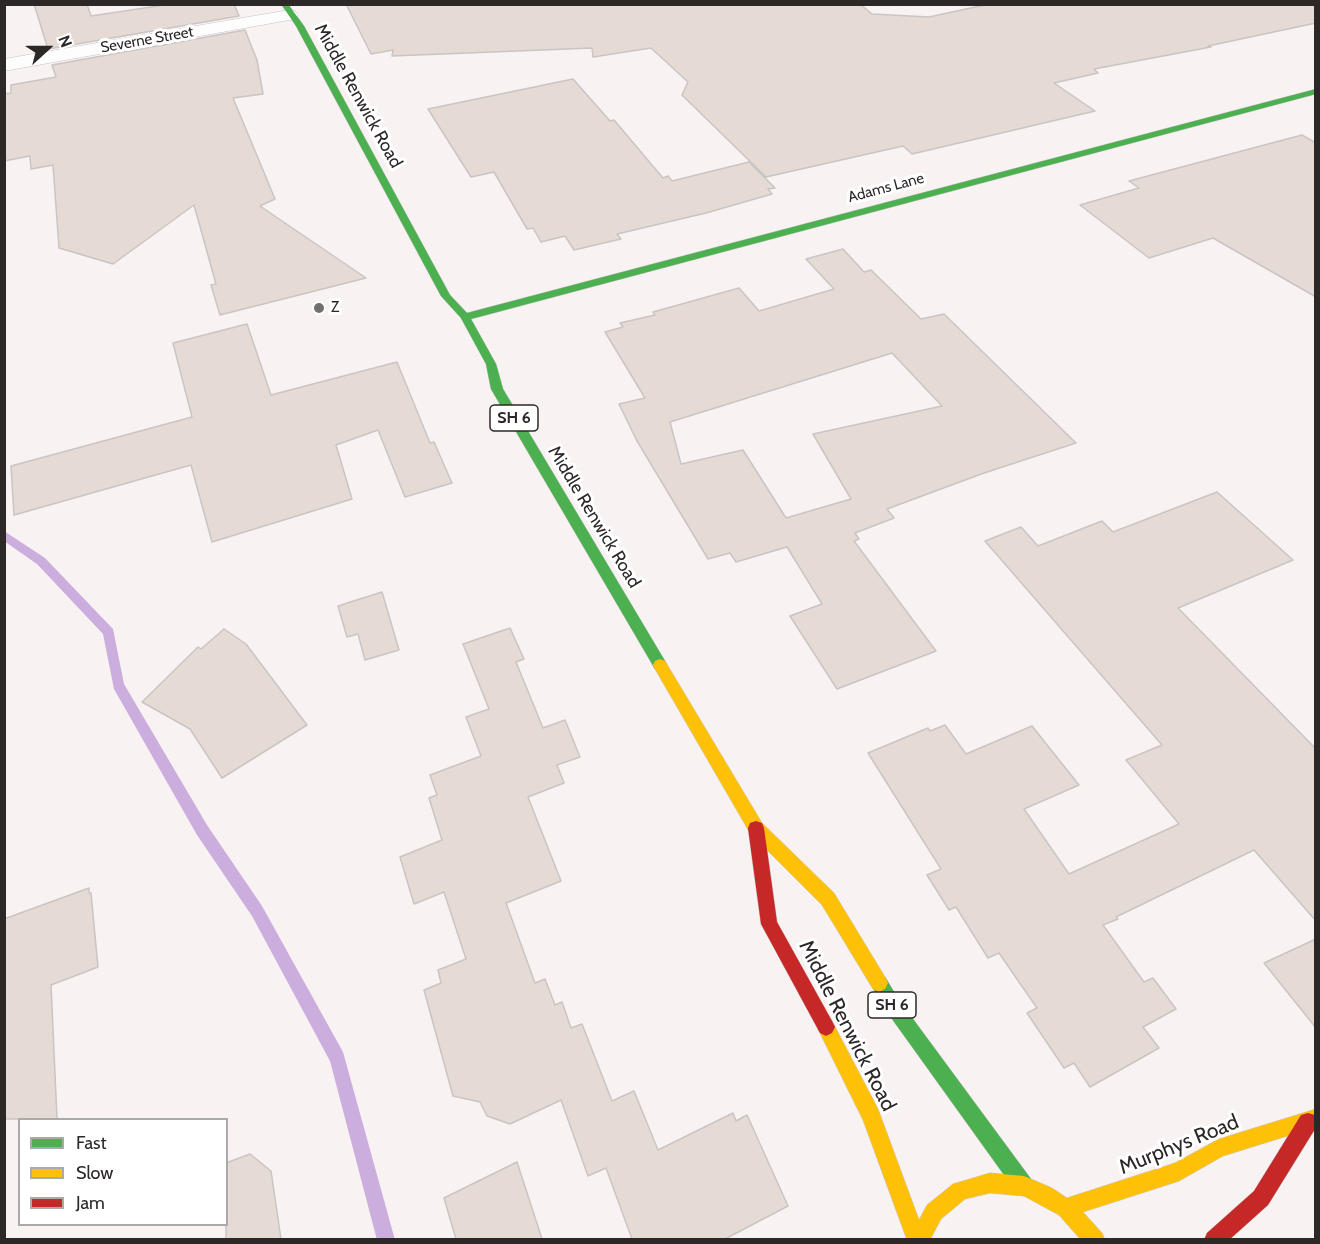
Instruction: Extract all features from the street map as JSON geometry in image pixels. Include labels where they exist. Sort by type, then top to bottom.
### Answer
[{"type":"main road","name":"Middle Renwick Road","points":[[286,10],[300,26],[446,296],[465,317],[491,363],[497,389],[756,828],[828,899],[892,1006],[1024,1186]]},
{"type":"main road","name":"Adams Lane","points":[[465,317],[1316,91]]},
{"type":"main road","name":"Middle Renwick Road","points":[[756,828],[769,924],[828,1030],[871,1116],[918,1239]]},
{"type":"main road","name":"Murphys Road","points":[[1066,1208],[1179,1172],[1219,1148],[1312,1120]]},
{"type":"main road","name":"Murphys Road","points":[[1214,1239],[1261,1198],[1312,1120]]},
{"type":"main road","name":"SH 6","points":[[918,1239],[934,1212],[960,1191],[990,1183],[1024,1186],[1045,1195],[1066,1208],[1095,1239]]},
{"type":"street","name":"Severne Street","points":[[4,65],[286,10]]},
{"type":"building","points":[[34,4],[87,4],[91,16],[171,4],[234,4],[239,16],[48,49]]},
{"type":"building","points":[[346,4],[860,4],[872,14],[929,17],[989,4],[1316,4],[1316,23],[1208,46],[1211,47],[1094,69],[1098,73],[1054,83],[1095,111],[912,154],[903,146],[766,177],[682,95],[688,82],[651,48],[593,57],[592,48],[392,56],[393,50],[371,54]]},
{"type":"building","points":[[245,30],[257,60],[263,94],[233,98],[275,199],[260,206],[366,278],[220,315],[211,285],[216,284],[194,205],[113,264],[59,248],[53,165],[31,169],[30,156],[4,161],[4,94],[11,93],[11,85],[56,77],[52,65]]},
{"type":"building","points":[[573,79],[610,121],[614,120],[663,178],[668,176],[672,181],[749,162],[775,188],[768,189],[772,194],[706,213],[617,234],[621,239],[574,250],[565,236],[541,242],[533,228],[527,229],[494,172],[471,177],[428,109]]},
{"type":"building","points":[[1302,135],[1316,143],[1316,297],[1213,238],[1149,258],[1080,205],[1139,188],[1129,181]]},
{"type":"building","points":[[843,249],[864,272],[871,270],[921,319],[944,314],[1076,443],[984,473],[887,509],[894,518],[855,533],[859,539],[854,541],[936,651],[837,689],[790,616],[822,604],[787,547],[736,562],[730,553],[708,559],[637,441],[619,404],[645,398],[605,332],[623,327],[620,323],[655,315],[653,312],[739,288],[759,311],[834,289],[806,259]],"holes":[[[892,353],[942,406],[813,434],[851,499],[786,518],[743,450],[681,464],[670,422]]]},
{"type":"building","points":[[247,324],[271,395],[397,362],[430,443],[434,442],[452,483],[405,497],[378,430],[336,445],[352,499],[212,542],[191,465],[14,515],[11,466],[192,417],[173,343]]},
{"type":"building","points":[[1217,492],[1293,560],[1178,608],[1316,749],[1316,921],[1254,850],[1103,925],[1144,982],[1153,978],[1176,1009],[1143,1027],[1159,1048],[1090,1087],[1074,1063],[1064,1068],[1027,1013],[1037,1008],[999,953],[988,958],[956,907],[949,910],[927,875],[941,869],[868,753],[928,728],[930,731],[945,725],[966,754],[1032,726],[1079,785],[1024,809],[1069,874],[1179,824],[1126,760],[1162,745],[985,541],[1021,527],[1038,546],[1102,521],[1113,532]]},
{"type":"building","points":[[382,592],[399,650],[365,660],[358,634],[347,637],[338,606]]},
{"type":"building","points":[[510,628],[524,659],[516,662],[543,728],[565,720],[580,757],[557,765],[564,783],[528,797],[561,881],[506,903],[535,983],[545,979],[555,1005],[562,1002],[571,1028],[582,1024],[612,1101],[634,1091],[658,1150],[733,1113],[736,1121],[747,1115],[788,1206],[725,1239],[632,1239],[606,1168],[588,1176],[561,1100],[510,1124],[487,1116],[480,1102],[453,1096],[424,990],[441,983],[438,970],[466,959],[444,892],[414,904],[400,857],[442,840],[429,798],[437,795],[430,775],[481,756],[466,717],[489,709],[463,644]]},
{"type":"building","points":[[224,629],[246,644],[307,725],[222,778],[190,729],[142,702],[198,647],[201,649]]},
{"type":"building","points":[[89,888],[89,893],[91,893],[98,967],[51,985],[57,1118],[4,1119],[4,919]]},
{"type":"building","points":[[1316,939],[1316,1028],[1264,963]]},
{"type":"building","points":[[250,1154],[271,1171],[281,1239],[226,1239],[228,1162]]},
{"type":"building","points":[[517,1162],[542,1239],[456,1239],[444,1198]]},
{"type":"waterway","points":[[4,535],[41,561],[109,632],[118,685],[202,830],[257,911],[337,1058],[386,1240]]},
{"type":"traffic: fast","points":[[284,4],[300,26],[446,296],[465,317],[491,364],[497,389],[660,665]]},
{"type":"traffic: fast","points":[[465,317],[1316,91]]},
{"type":"traffic: fast","points":[[879,983],[893,1006],[1024,1186]]},
{"type":"traffic: slow","points":[[660,665],[756,828],[828,899],[879,983]]},
{"type":"traffic: slow","points":[[826,1027],[871,1116],[917,1240]]},
{"type":"traffic: slow","points":[[1066,1208],[1179,1171],[1219,1148],[1316,1118]]},
{"type":"traffic: slow","points":[[919,1240],[934,1212],[960,1191],[990,1183],[1024,1186],[1045,1195],[1066,1208],[1095,1240]]},
{"type":"traffic: jam","points":[[756,828],[769,924],[826,1027]]},
{"type":"traffic: jam","points":[[1214,1240],[1261,1198],[1308,1122]]},
{"type":"place","name":"Z","points":[[319,308]]}]
